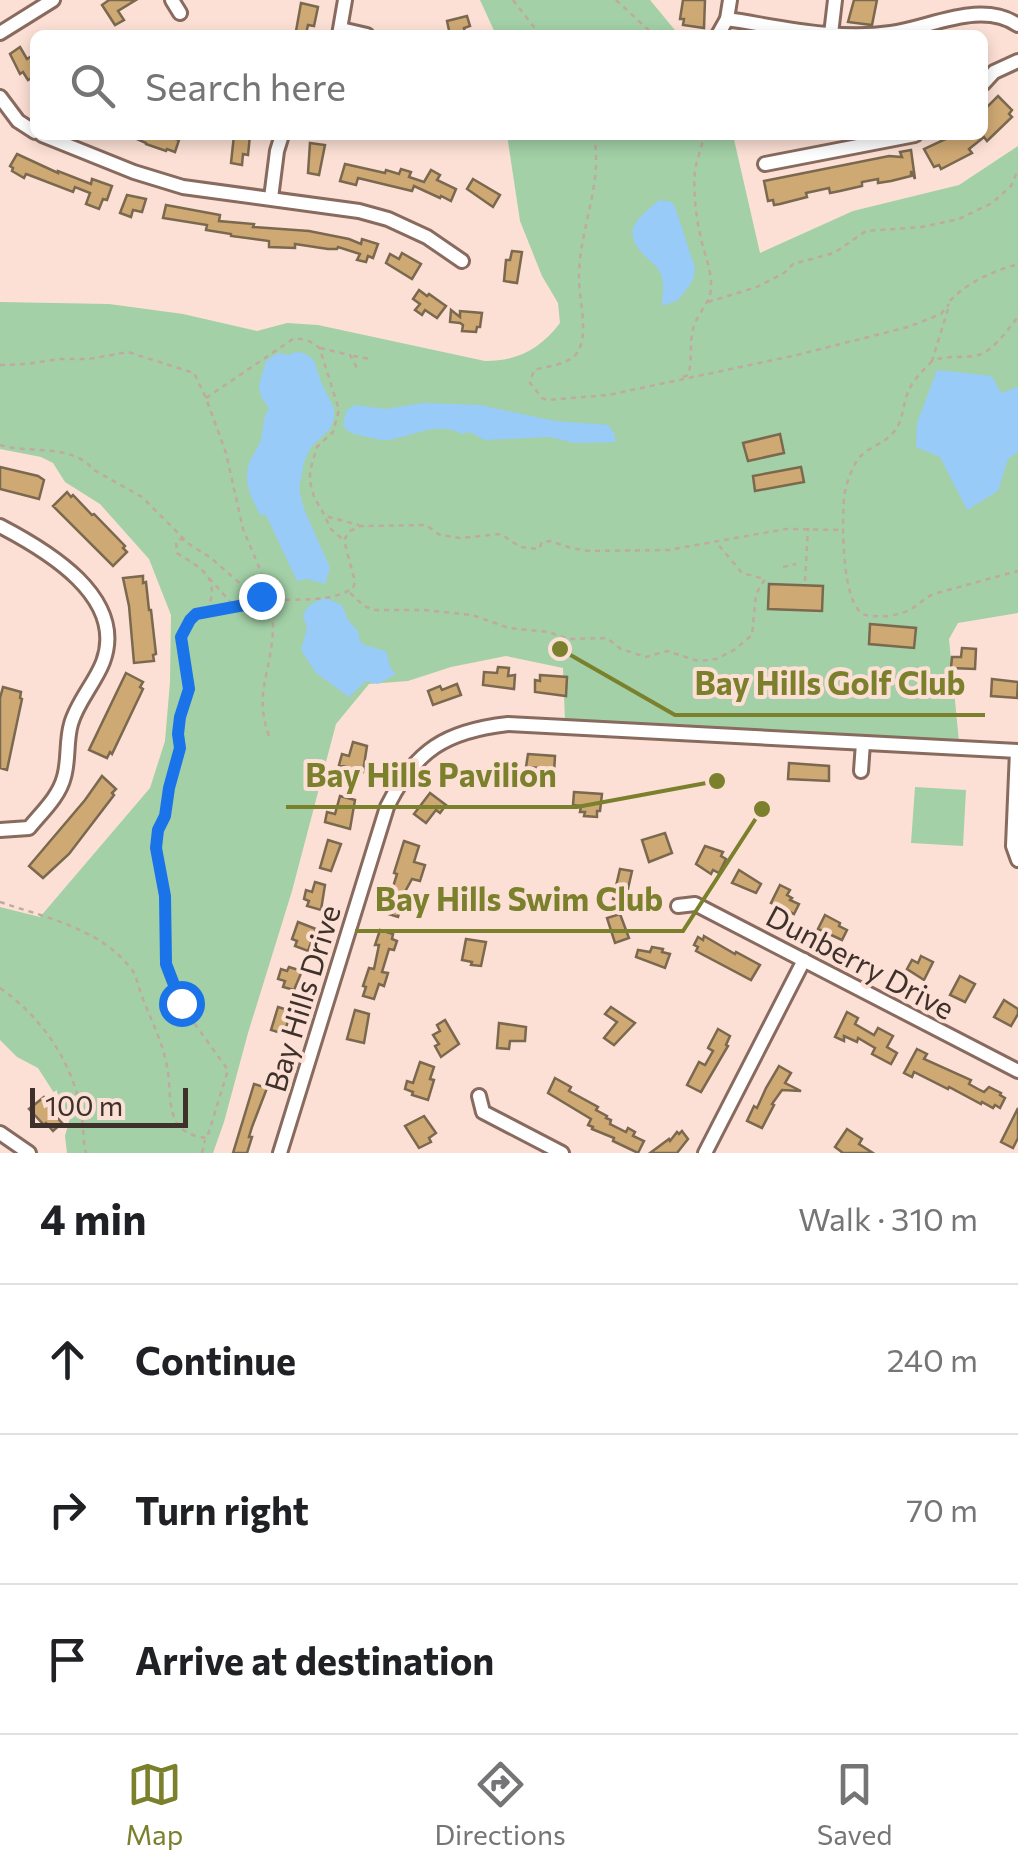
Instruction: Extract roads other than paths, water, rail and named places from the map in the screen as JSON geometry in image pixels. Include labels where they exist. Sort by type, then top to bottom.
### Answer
[{"type":"street","points":[[0,33],[53,0]]},
{"type":"street","points":[[172,0],[180,13]]},
{"type":"street","points":[[340,30],[346,0]]},
{"type":"street","points":[[721,30],[730,0]]},
{"type":"street","points":[[831,30],[834,0]]},
{"type":"street","points":[[904,30],[987,12],[1018,25]]},
{"type":"street","points":[[727,19],[803,30]]},
{"type":"street","points":[[988,79],[1018,60]]},
{"type":"street","points":[[0,97],[18,121],[30,129]]},
{"type":"street","points":[[54,140],[160,181],[359,211],[388,219],[426,237],[462,261]]},
{"type":"street","points":[[271,198],[280,140]]},
{"type":"street","points":[[765,164],[888,140]]},
{"type":"street","points":[[0,526],[35,544],[84,582],[98,604],[107,646],[103,662],[71,721],[64,779],[49,805],[29,828],[0,830]]},
{"type":"street","name":"Bay Hills Drive","points":[[280,1153],[387,806],[411,768],[438,742],[479,727],[508,724],[1017,751]]},
{"type":"street","points":[[861,771],[863,743]]},
{"type":"street","points":[[1017,751],[1013,846],[1018,860]]},
{"type":"street","name":"Dunberry Drive","points":[[678,906],[695,904],[1018,1071]]},
{"type":"street","points":[[705,1153],[804,960]]},
{"type":"street","points":[[479,1096],[483,1112],[562,1153]]},
{"type":"street","points":[[0,1133],[29,1153]]},
{"type":"water","points":[[659,200],[675,207],[695,268],[692,282],[678,300],[662,306],[661,274],[637,247],[632,232],[638,219]]},
{"type":"water","points":[[296,352],[314,360],[334,408],[330,429],[311,447],[304,462],[299,489],[330,568],[325,584],[307,579],[297,581],[266,515],[260,515],[247,482],[250,461],[260,442],[269,408],[259,385],[266,361],[278,353]]},
{"type":"water","points":[[937,370],[992,376],[1001,393],[1018,387],[1018,452],[1008,459],[998,491],[967,510],[940,457],[916,447],[917,423]]},
{"type":"water","points":[[423,403],[480,405],[555,421],[608,425],[616,442],[575,443],[549,437],[485,440],[469,432],[446,429],[383,440],[354,434],[343,426],[346,411],[355,405],[385,409]]},
{"type":"water","points":[[326,598],[342,605],[364,645],[386,651],[396,674],[378,684],[366,681],[349,697],[316,673],[301,650],[307,628],[303,616],[309,606]]},
{"type":"place","name":"Bay Hills Golf Club","points":[[560,649]]},
{"type":"place","name":"Bay Hills Pavilion","points":[[717,781]]},
{"type":"place","name":"Bay Hills Swim Club","points":[[762,809]]}]
